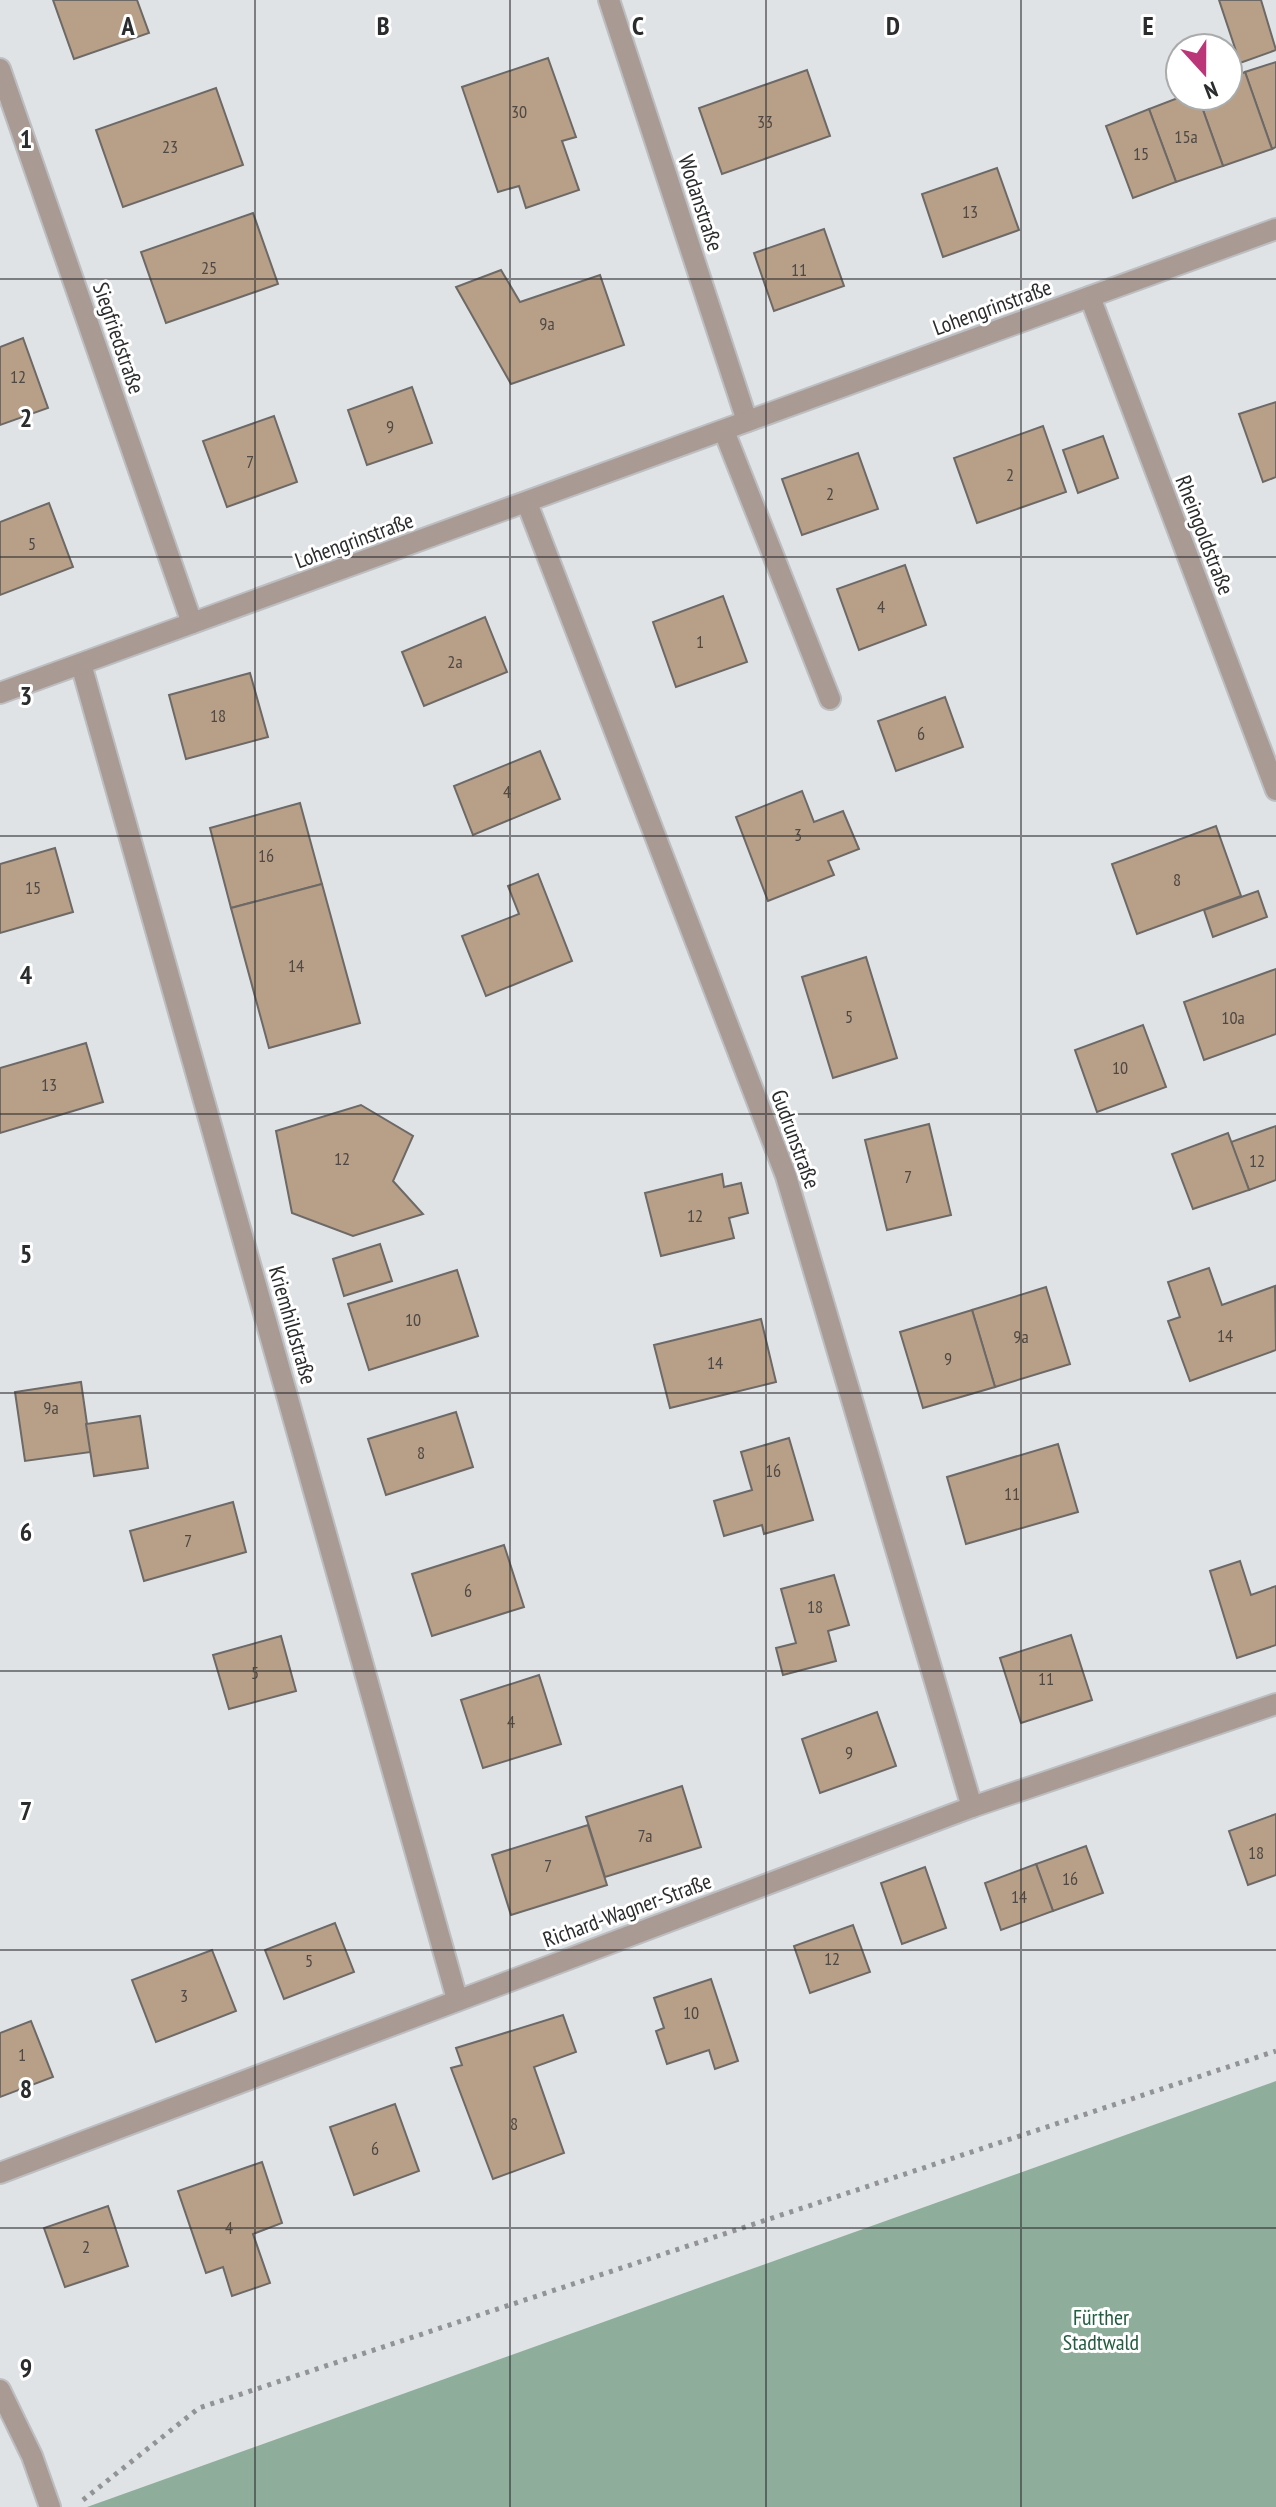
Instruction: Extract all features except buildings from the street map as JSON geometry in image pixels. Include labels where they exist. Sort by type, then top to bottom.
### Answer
[{"type":"street","name":"Wodanstraße","points":[[609,0],[747,421]]},
{"type":"street","name":"Siegfriedstraße","points":[[0,69],[192,623]]},
{"type":"street","name":"Lohengrinstraße","points":[[0,693],[1276,229]]},
{"type":"street","name":"Rheingoldstraße","points":[[1090,297],[1276,790]]},
{"type":"street","points":[[724,431],[830,699]]},
{"type":"street","name":"Gudrunstraße","points":[[527,503],[786,1176],[972,1807]]},
{"type":"street","name":"Kriemhildstraße","points":[[81,664],[457,1999]]},
{"type":"street","name":"Richard-Wagner-Straße","points":[[0,2173],[972,1807],[1276,1704]]},
{"type":"street","points":[[0,2390],[32,2456],[50,2507]]},
{"type":"path","points":[[74,2507],[199,2408],[1276,2051]]},
{"type":"green space","name":"Fürther Stadtwald","points":[[1276,2081],[1276,2507],[87,2507]]}]
